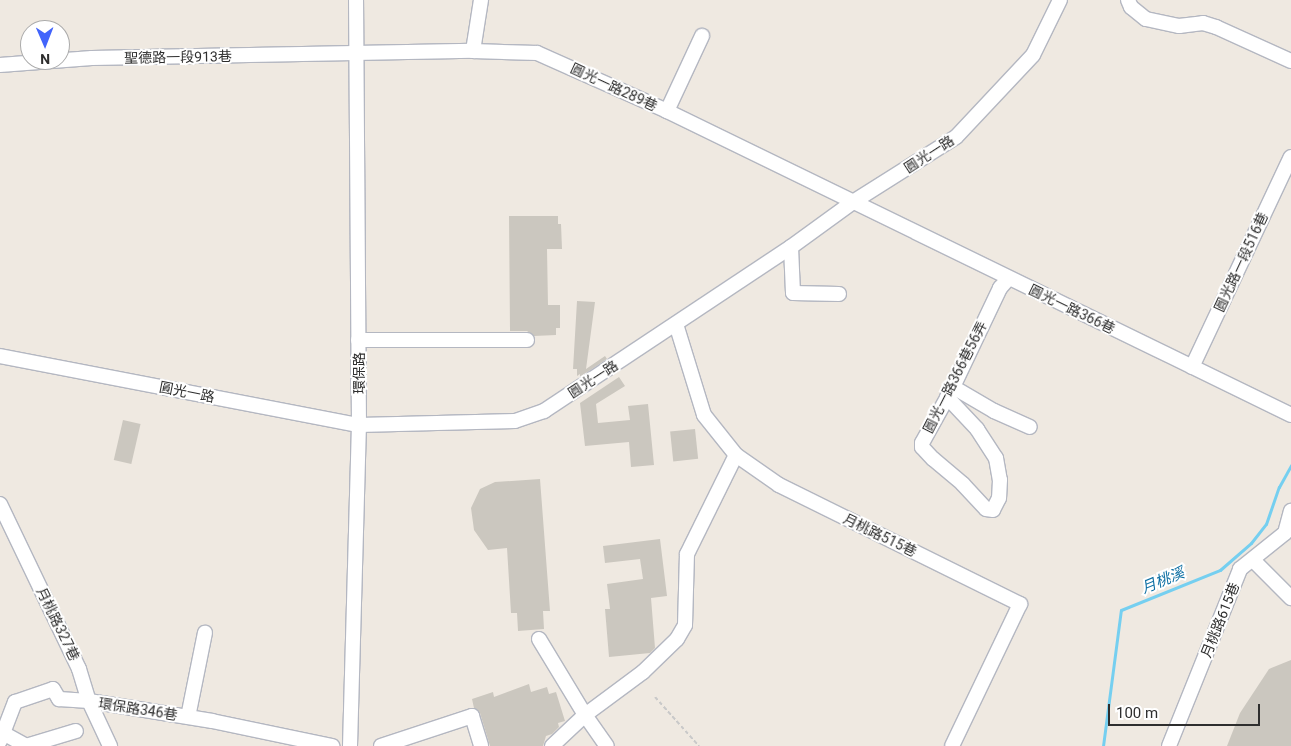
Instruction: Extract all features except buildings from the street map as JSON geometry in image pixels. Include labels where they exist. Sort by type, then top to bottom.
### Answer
[{"type":"street","name":"環保路","points":[[350,746],[359,425],[356,0]]},
{"type":"street","points":[[473,51],[481,0]]},
{"type":"street","name":"圓光一路","points":[[0,356],[359,425],[515,421],[544,411],[791,248],[853,202],[956,137],[1033,55],[1060,0]]},
{"type":"street","points":[[1128,0],[1132,7],[1146,19],[1179,26],[1203,23],[1291,61]]},
{"type":"street","points":[[667,111],[702,36]]},
{"type":"street","name":"圓光一路289巷","points":[[357,53],[473,51],[538,53],[667,111],[853,202]]},
{"type":"street","name":"聖德路一段913巷","points":[[0,65],[92,58],[357,53]]},
{"type":"street","name":"圓光路一段516巷","points":[[1192,367],[1291,157]]},
{"type":"street","name":"圓光一路366巷","points":[[853,202],[1291,415]]},
{"type":"street","points":[[791,248],[793,293],[839,294]]},
{"type":"street","name":"圓光一路366巷56弄","points":[[950,392],[996,458],[1000,480],[999,498],[993,510],[986,509],[922,447],[927,432],[950,392],[1000,288],[1009,278]]},
{"type":"street","name":"月桃路515巷","points":[[676,324],[704,414],[736,455],[778,485],[1020,604],[952,746]]},
{"type":"street","points":[[358,340],[526,340]]},
{"type":"street","points":[[950,392],[1030,427]]},
{"type":"street","points":[[552,746],[585,715],[643,672],[677,639],[685,625],[687,554],[736,455]]},
{"type":"street","name":"月桃路327巷","points":[[0,504],[79,669],[89,701],[110,746]]},
{"type":"street","name":"月桃路615巷","points":[[1169,746],[1240,569],[1285,533],[1291,511]]},
{"type":"street","points":[[1253,560],[1291,598]]},
{"type":"street","name":"環保路346巷","points":[[188,717],[205,633]]},
{"type":"street","points":[[538,639],[585,715],[607,746]]},
{"type":"street","name":"環保路346巷","points":[[2,737],[16,702],[53,689],[59,699],[89,701],[188,717],[332,746]]},
{"type":"street","points":[[382,746],[472,716],[481,746]]},
{"type":"street","points":[[2,737],[26,746],[76,731]]},
{"type":"path","points":[[655,697],[699,746]]},
{"type":"waterway","name":"月桃溪","points":[[1103,746],[1121,610],[1220,570],[1251,543],[1266,524],[1279,487],[1291,465]]}]
